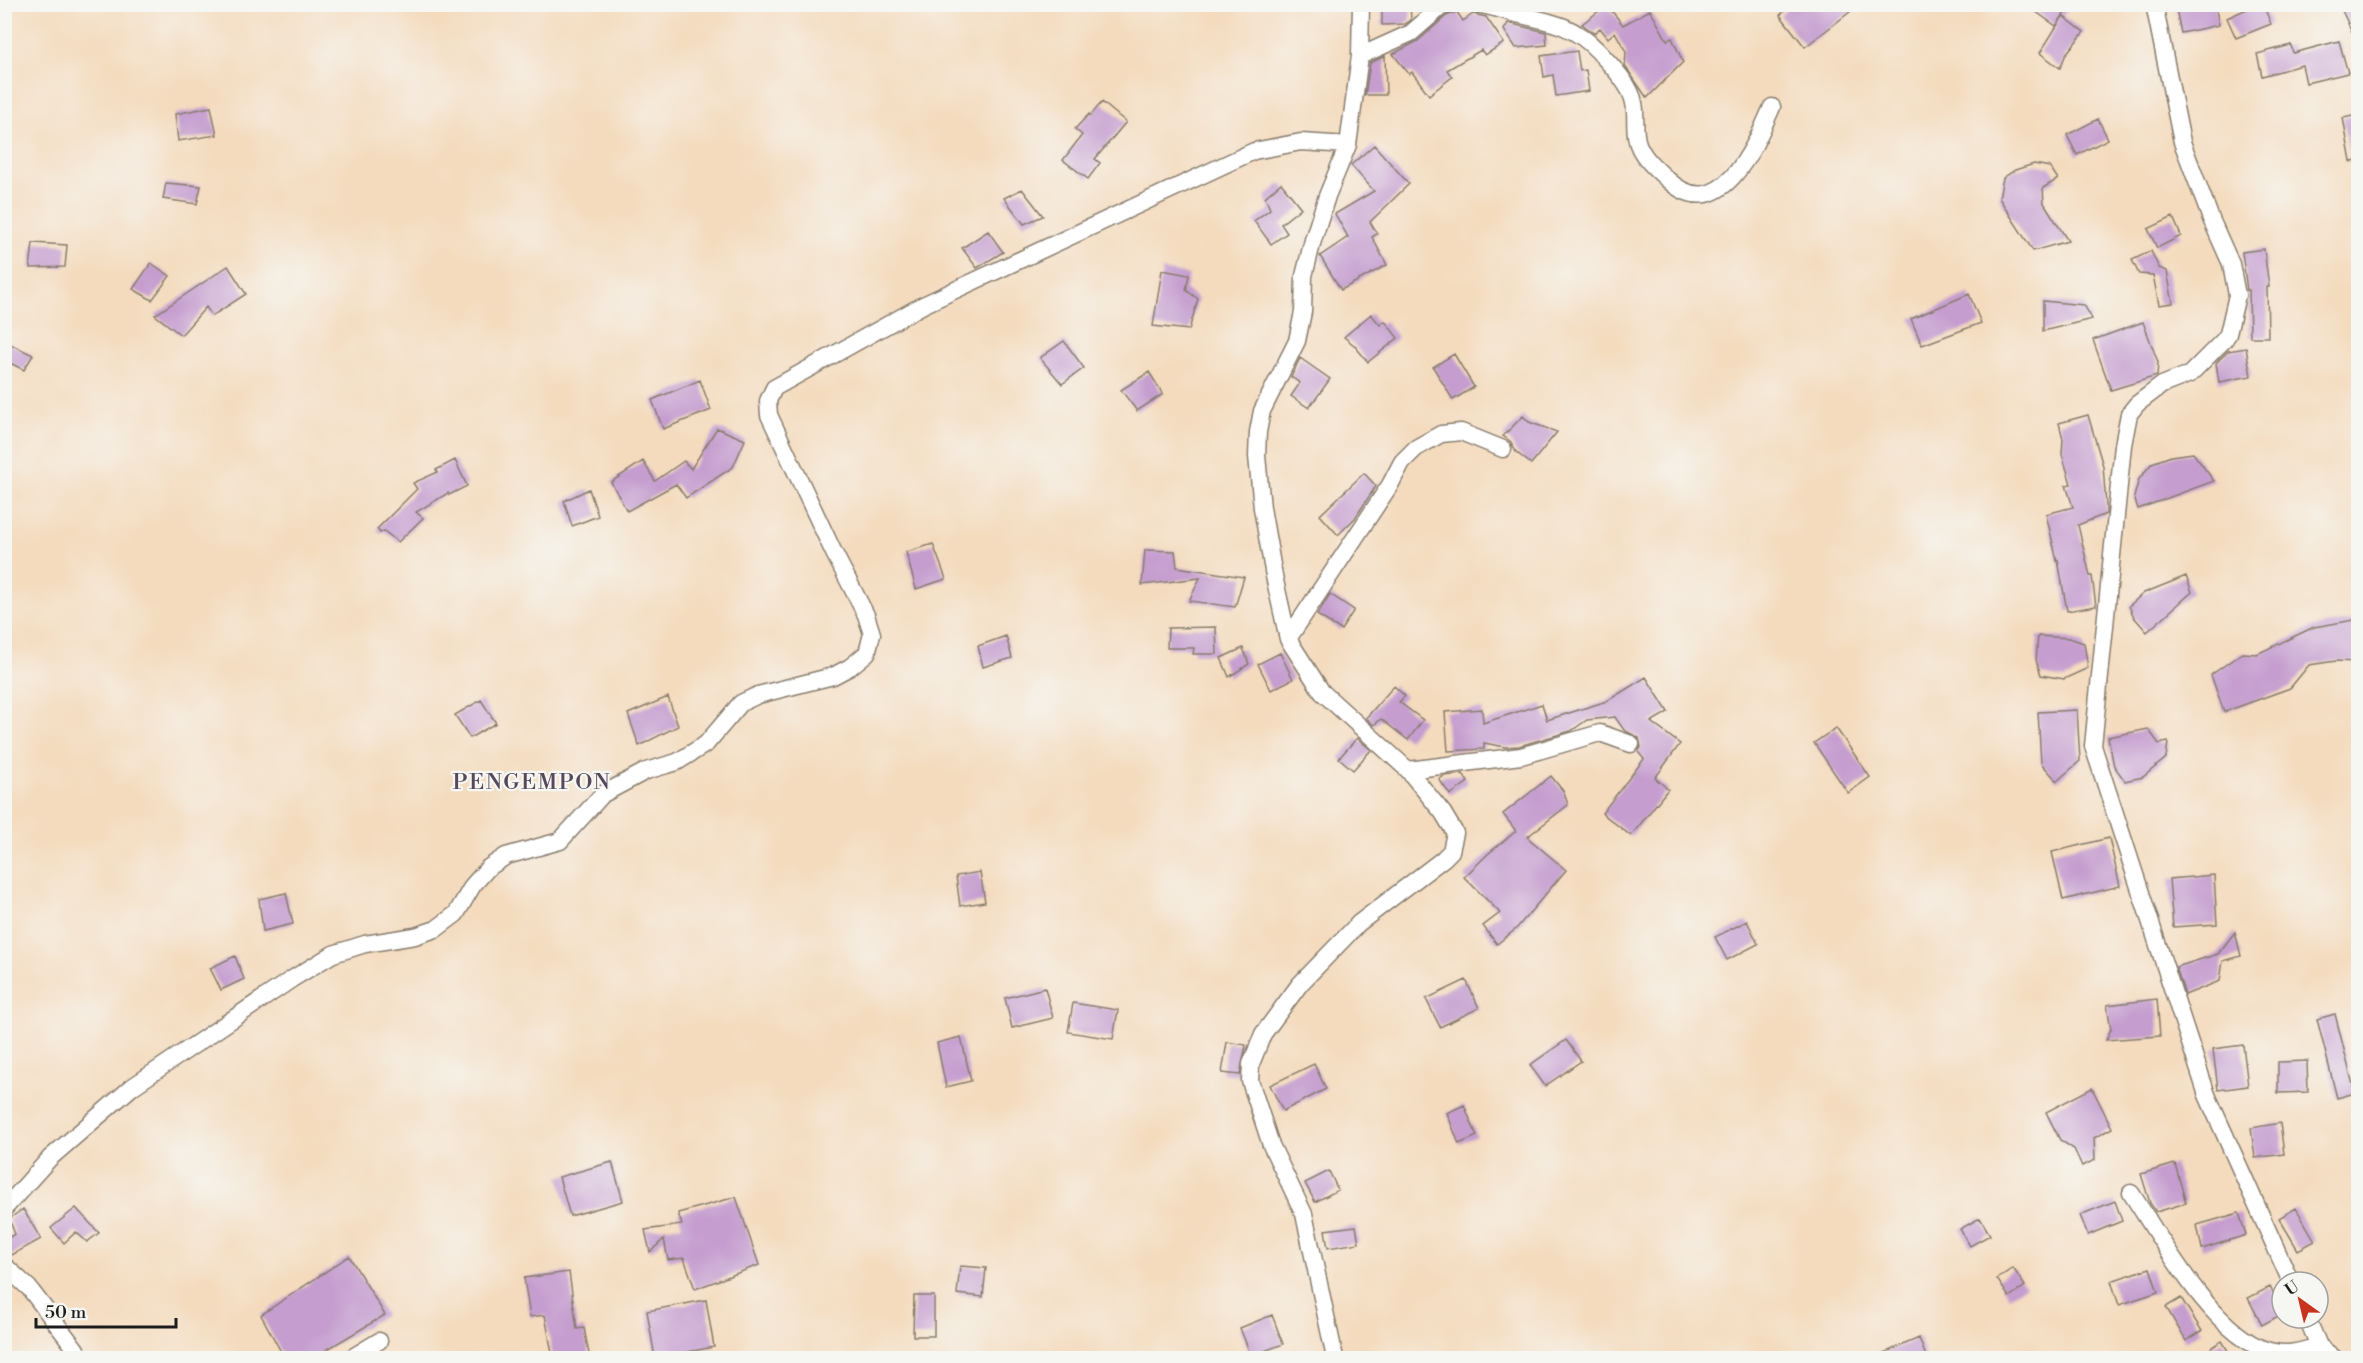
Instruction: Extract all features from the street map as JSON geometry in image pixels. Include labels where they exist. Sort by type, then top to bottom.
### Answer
[{"type":"street","points":[[1335,1359],[1304,1214],[1271,1145],[1250,1081],[1250,1072],[1263,1034],[1300,984],[1359,922],[1451,851],[1455,833],[1443,813],[1408,770],[1322,692],[1288,639],[1262,508],[1257,456],[1262,411],[1297,341],[1303,312],[1305,276],[1313,240],[1327,196],[1348,145],[1360,56],[1361,4]]},
{"type":"street","points":[[1360,56],[1411,33],[1441,7],[1451,4]]},
{"type":"street","points":[[1476,4],[1549,20],[1579,33],[1598,51],[1628,89],[1634,104],[1633,121],[1638,146],[1653,166],[1671,183],[1687,192],[1705,194],[1720,189],[1736,175],[1753,151],[1772,107]]},
{"type":"street","points":[[2154,4],[2182,142],[2231,264],[2237,295],[2228,334],[2210,356],[2190,374],[2162,385],[2145,397],[2129,414],[2123,442],[2093,746],[2207,1095],[2286,1270]]},
{"type":"street","points":[[4,1209],[50,1158],[132,1087],[292,979],[333,954],[365,944],[415,936],[436,929],[456,914],[473,885],[488,868],[506,856],[560,841],[603,794],[646,771],[677,762],[706,744],[741,704],[758,695],[833,676],[850,667],[867,653],[872,634],[866,615],[769,415],[768,401],[774,388],[923,305],[1254,151],[1301,142],[1348,145]]},
{"type":"street","points":[[1288,639],[1390,485],[1402,462],[1416,448],[1441,434],[1461,432],[1503,449]]},
{"type":"street","points":[[1408,770],[1521,756],[1600,733],[1631,744]]},
{"type":"street","points":[[2131,1193],[2192,1286],[2223,1320],[2247,1340],[2269,1351],[2291,1354],[2319,1346]]},
{"type":"street","points":[[4,1265],[29,1288],[81,1359]]},
{"type":"street","points":[[2312,1330],[2319,1346],[2334,1359]]},
{"type":"street","points":[[351,1359],[379,1341]]},
{"type":"building","points":[[1382,4],[1410,4],[1411,20],[1405,24],[1382,25]]},
{"type":"building","points":[[1793,4],[1860,4],[1805,47],[1780,15]]},
{"type":"building","points":[[2025,4],[2071,4],[2056,26]]},
{"type":"building","points":[[2175,4],[2215,4],[2219,25],[2181,33]]},
{"type":"building","points":[[2258,4],[2263,4],[2271,24],[2236,38],[2227,18]]},
{"type":"building","points":[[2339,4],[2358,4],[2358,45]]},
{"type":"building","points":[[1607,5],[1623,25],[1650,10],[1667,40],[1672,38],[1683,62],[1647,98],[1625,66],[1626,52],[1615,32],[1608,38],[1600,28],[1594,33],[1582,24]]},
{"type":"building","points":[[1457,12],[1463,21],[1473,14],[1486,17],[1504,43],[1485,55],[1481,50],[1447,70],[1452,77],[1429,95],[1412,72],[1409,74],[1393,54],[1418,41],[1446,16]]},
{"type":"building","points":[[2063,16],[2084,32],[2066,54],[2060,68],[2040,53]]},
{"type":"building","points":[[1508,23],[1546,32],[1547,45],[1516,48],[1504,30]]},
{"type":"building","points":[[2339,41],[2348,73],[2306,83],[2302,65],[2262,76],[2257,54],[2291,45],[2293,53]]},
{"type":"building","points":[[1577,51],[1580,71],[1586,70],[1589,91],[1556,96],[1553,75],[1544,77],[1541,56]]},
{"type":"building","points":[[1385,56],[1386,95],[1365,95],[1370,63]]},
{"type":"building","points":[[1102,102],[1126,122],[1095,159],[1100,163],[1088,179],[1063,160],[1082,135],[1075,129]]},
{"type":"building","points":[[211,107],[217,135],[178,141],[175,114]]},
{"type":"building","points":[[2358,115],[2358,161],[2351,162],[2343,118]]},
{"type":"building","points":[[2098,119],[2108,139],[2077,155],[2067,135]]},
{"type":"building","points":[[1374,145],[1409,184],[1370,222],[1377,234],[1372,237],[1387,265],[1341,290],[1320,256],[1348,237],[1335,214],[1374,191],[1351,165]]},
{"type":"building","points":[[2034,164],[2050,167],[2058,179],[2043,188],[2044,203],[2068,241],[2033,251],[1999,198],[2003,178],[2015,170]]},
{"type":"building","points":[[166,183],[201,186],[197,204],[163,199]]},
{"type":"building","points":[[1281,183],[1301,208],[1281,224],[1287,233],[1271,244],[1254,221],[1270,209],[1265,197]]},
{"type":"building","points":[[1022,189],[1043,216],[1024,224],[1004,198]]},
{"type":"building","points":[[2173,217],[2181,236],[2157,248],[2148,229]]},
{"type":"building","points":[[988,231],[1003,252],[977,268],[962,248]]},
{"type":"building","points":[[33,243],[67,245],[65,267],[30,268]]},
{"type":"building","points":[[2264,249],[2269,287],[2267,287],[2268,337],[2250,337],[2249,290],[2247,290],[2242,252]]},
{"type":"building","points":[[2151,251],[2159,268],[2167,271],[2173,303],[2159,305],[2153,275],[2139,274],[2132,260]]},
{"type":"building","points":[[151,263],[170,276],[152,300],[133,289]]},
{"type":"building","points":[[228,266],[246,294],[212,316],[206,307],[181,335],[155,315]]},
{"type":"building","points":[[1162,270],[1189,275],[1186,290],[1198,299],[1189,330],[1153,326]]},
{"type":"building","points":[[1969,294],[1981,323],[1922,345],[1911,319]]},
{"type":"building","points":[[2043,301],[2084,305],[2092,319],[2043,331]]},
{"type":"building","points":[[1371,314],[1380,325],[1385,321],[1398,338],[1368,362],[1344,337]]},
{"type":"building","points":[[2143,322],[2158,362],[2157,376],[2111,390],[2093,340]]},
{"type":"building","points":[[4,341],[33,355],[24,370],[4,360]]},
{"type":"building","points":[[1064,341],[1084,368],[1062,384],[1040,358]]},
{"type":"building","points":[[2246,348],[2251,376],[2219,382],[2216,363],[2228,351]]},
{"type":"building","points":[[1454,354],[1474,387],[1453,400],[1433,367]]},
{"type":"building","points":[[1300,358],[1330,379],[1309,408],[1291,396],[1300,383],[1291,377]]},
{"type":"building","points":[[1149,372],[1163,394],[1137,411],[1121,390]]},
{"type":"building","points":[[700,380],[711,410],[663,429],[652,400]]},
{"type":"building","points":[[2088,415],[2103,466],[2106,514],[2078,525],[2090,576],[2092,576],[2096,606],[2067,611],[2058,560],[2046,514],[2073,507],[2066,485],[2071,484],[2062,454],[2063,439],[2059,423]]},
{"type":"building","points":[[1523,416],[1529,422],[1557,432],[1531,464],[1516,452],[1511,442],[1503,436]]},
{"type":"building","points":[[717,428],[745,440],[733,467],[686,498],[676,484],[627,511],[611,482],[643,461],[655,481],[684,461],[691,469]]},
{"type":"building","points":[[2193,453],[2214,481],[2138,509],[2134,497],[2139,479],[2152,463],[2171,456]]},
{"type":"building","points":[[455,460],[467,486],[449,495],[448,493],[416,512],[423,518],[398,542],[384,531],[380,533],[377,529],[417,489],[413,483],[438,472],[436,470]]},
{"type":"building","points":[[1364,473],[1376,486],[1355,518],[1338,535],[1320,515]]},
{"type":"building","points":[[589,489],[598,516],[572,526],[564,501]]},
{"type":"building","points":[[933,544],[946,579],[916,589],[906,552]]},
{"type":"building","points":[[1145,550],[1175,551],[1177,567],[1244,577],[1235,607],[1189,601],[1200,578],[1142,585]]},
{"type":"building","points":[[2186,576],[2192,592],[2147,632],[2134,617],[2129,606],[2144,593]]},
{"type":"building","points":[[1330,594],[1354,610],[1341,630],[1317,615]]},
{"type":"building","points":[[2354,620],[2358,631],[2358,662],[2336,661],[2309,665],[2290,688],[2224,712],[2211,675],[2242,653],[2257,654],[2314,627]]},
{"type":"building","points":[[1216,627],[1217,654],[1193,654],[1194,648],[1167,648],[1168,628]]},
{"type":"building","points":[[1006,636],[1012,658],[983,667],[978,646]]},
{"type":"building","points":[[2038,636],[2069,638],[2084,643],[2088,668],[2064,679],[2041,675],[2036,660]]},
{"type":"building","points":[[1243,648],[1249,664],[1229,677],[1221,658]]},
{"type":"building","points":[[1280,653],[1293,679],[1271,690],[1258,664]]},
{"type":"building","points":[[1646,677],[1668,712],[1651,722],[1680,744],[1655,778],[1668,789],[1631,836],[1602,813],[1644,759],[1638,752],[1641,747],[1639,738],[1624,730],[1615,717],[1587,720],[1571,731],[1519,746],[1505,747],[1484,743],[1484,749],[1448,751],[1445,712],[1482,709],[1483,723],[1542,704],[1547,720],[1607,701]]},
{"type":"building","points":[[1394,686],[1405,696],[1399,702],[1423,720],[1408,740],[1381,719],[1374,725],[1366,718]]},
{"type":"building","points":[[668,697],[678,726],[639,746],[628,714]]},
{"type":"building","points":[[481,700],[496,723],[470,738],[455,715]]},
{"type":"building","points":[[2077,710],[2080,761],[2057,781],[2041,763],[2038,712]]},
{"type":"building","points":[[1836,728],[1870,777],[1848,793],[1814,743]]},
{"type":"building","points":[[2148,729],[2159,744],[2168,742],[2166,758],[2143,777],[2125,781],[2114,766],[2108,737]]},
{"type":"building","points":[[1357,738],[1371,750],[1353,770],[1339,758]]},
{"type":"building","points":[[1463,774],[1468,782],[1450,795],[1439,779],[1444,776]]},
{"type":"building","points":[[1551,776],[1564,792],[1568,805],[1527,837],[1566,870],[1516,929],[1497,944],[1483,926],[1500,913],[1464,877],[1516,831],[1503,814]]},
{"type":"building","points":[[2109,838],[2120,886],[2063,900],[2052,852]]},
{"type":"building","points":[[980,872],[985,902],[960,906],[956,876]]},
{"type":"building","points":[[2214,875],[2217,924],[2173,927],[2169,879]]},
{"type":"building","points":[[286,893],[293,924],[263,931],[259,899]]},
{"type":"building","points":[[1747,921],[1758,944],[1727,960],[1715,937]]},
{"type":"building","points":[[2235,932],[2241,956],[2223,961],[2220,981],[2185,995],[2176,967],[2218,954]]},
{"type":"building","points":[[235,956],[244,979],[221,990],[210,968]]},
{"type":"building","points":[[1466,980],[1479,1008],[1440,1027],[1426,999]]},
{"type":"building","points":[[1045,988],[1053,1018],[1012,1028],[1005,998]]},
{"type":"building","points":[[2157,999],[2160,1036],[2106,1040],[2111,1029],[2107,1005]]},
{"type":"building","points":[[1073,1003],[1118,1010],[1113,1039],[1068,1032]]},
{"type":"building","points":[[2335,1014],[2355,1093],[2337,1098],[2317,1019]]},
{"type":"building","points":[[961,1037],[971,1081],[946,1087],[937,1043]]},
{"type":"building","points":[[1566,1040],[1581,1061],[1545,1086],[1530,1065]]},
{"type":"building","points":[[1227,1042],[1246,1045],[1240,1075],[1222,1073]]},
{"type":"building","points":[[2243,1045],[2248,1086],[2218,1090],[2213,1049]]},
{"type":"building","points":[[2307,1061],[2308,1092],[2278,1093],[2278,1062]]},
{"type":"building","points":[[1314,1064],[1326,1089],[1283,1111],[1270,1085]]},
{"type":"building","points":[[2092,1088],[2112,1128],[2094,1138],[2095,1160],[2082,1166],[2074,1149],[2060,1140],[2046,1112]]},
{"type":"building","points":[[1464,1105],[1477,1136],[1459,1144],[1447,1113]]},
{"type":"building","points":[[2280,1123],[2284,1154],[2255,1158],[2251,1128]]},
{"type":"building","points":[[612,1162],[623,1201],[570,1216],[559,1177]]},
{"type":"building","points":[[2175,1164],[2186,1203],[2156,1212],[2150,1203],[2141,1174]]},
{"type":"building","points":[[1329,1171],[1338,1190],[1315,1202],[1305,1183]]},
{"type":"building","points":[[736,1197],[759,1265],[695,1289],[684,1258],[668,1260],[664,1239],[650,1252],[645,1230],[682,1225],[678,1213]]},
{"type":"building","points":[[2115,1201],[2122,1221],[2088,1235],[2080,1215]]},
{"type":"building","points":[[76,1208],[99,1233],[87,1242],[76,1232],[64,1243],[51,1228]]},
{"type":"building","points":[[2296,1208],[2315,1241],[2298,1250],[2279,1218]]},
{"type":"building","points":[[23,1209],[41,1239],[10,1256],[4,1246],[4,1240],[15,1234],[9,1219]]},
{"type":"building","points":[[2239,1213],[2246,1235],[2202,1249],[2197,1225]]},
{"type":"building","points":[[1980,1218],[1990,1235],[1970,1246],[1960,1229]]},
{"type":"building","points":[[1356,1226],[1359,1243],[1328,1248],[1325,1230]]},
{"type":"building","points":[[349,1256],[385,1315],[311,1359],[285,1359],[261,1315]]},
{"type":"building","points":[[960,1266],[986,1268],[983,1297],[957,1294]]},
{"type":"building","points":[[2013,1268],[2025,1286],[2009,1297],[1997,1279]]},
{"type":"building","points":[[2150,1268],[2158,1292],[2119,1305],[2111,1281]]},
{"type":"building","points":[[569,1272],[577,1329],[584,1328],[590,1359],[553,1359],[545,1315],[530,1317],[524,1278]]},
{"type":"building","points":[[2270,1287],[2270,1321],[2262,1325],[2248,1298]]},
{"type":"building","points":[[914,1296],[934,1296],[934,1336],[913,1336]]},
{"type":"building","points":[[2181,1298],[2202,1331],[2186,1341],[2166,1307]]},
{"type":"building","points":[[706,1300],[714,1347],[655,1358],[647,1311]]},
{"type":"building","points":[[1272,1315],[1283,1344],[1251,1356],[1240,1328]]},
{"type":"building","points":[[1919,1338],[1927,1359],[1870,1359]]},
{"type":"building","points":[[2222,1341],[2233,1359],[2195,1359]]},
{"type":"district","name":"PENGEMPON","points":[[532,782]]}]
